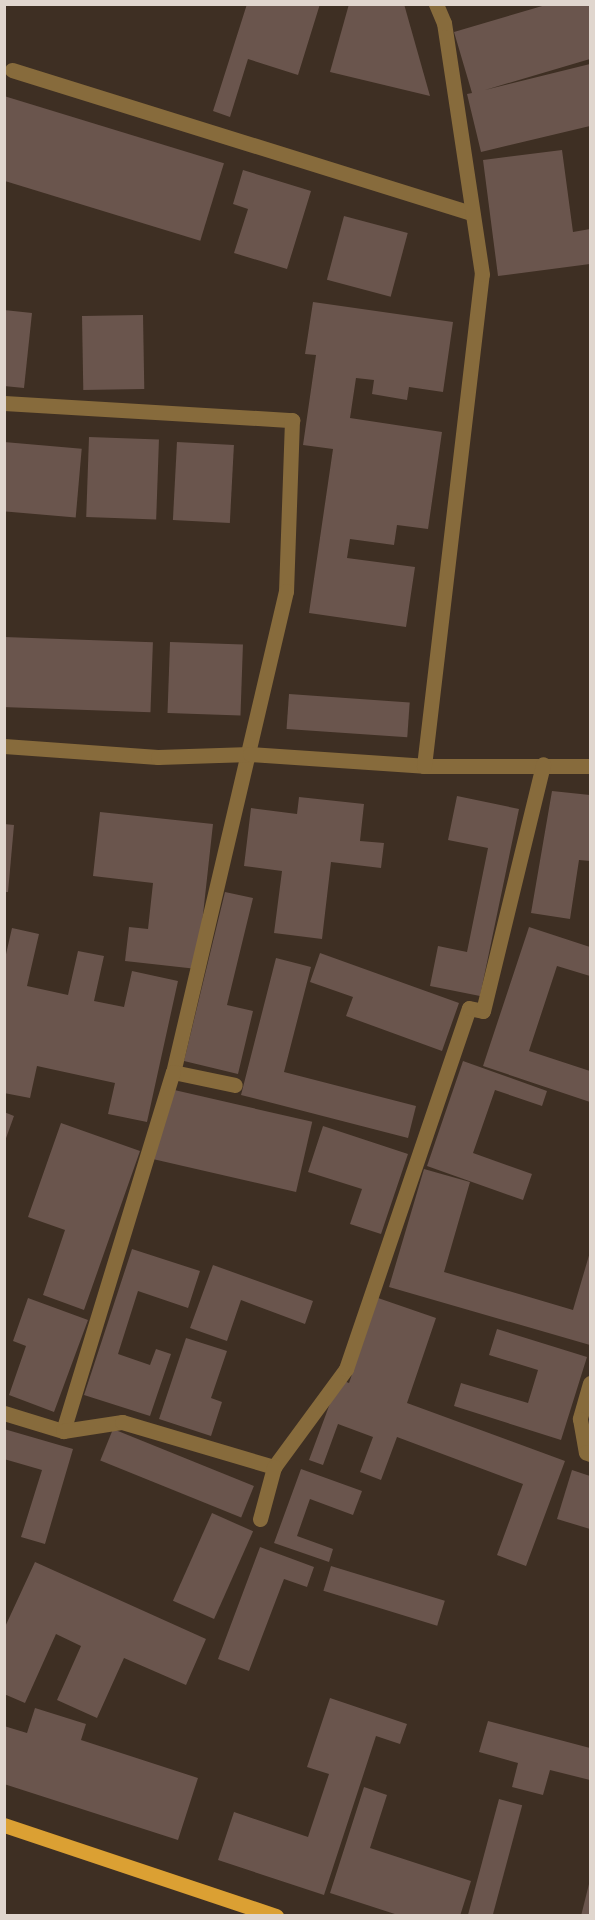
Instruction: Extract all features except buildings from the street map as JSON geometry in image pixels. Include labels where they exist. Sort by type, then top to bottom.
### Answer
[{"type":"main road","points":[[4,1825],[276,1916]]},
{"type":"street","points":[[424,766],[482,274],[444,23],[436,4]]},
{"type":"street","points":[[12,70],[472,213]]},
{"type":"street","points":[[4,403],[292,420],[286,591],[250,754],[173,1072],[63,1431]]},
{"type":"street","points":[[4,746],[158,757],[250,754],[424,766],[543,764],[591,766]]},
{"type":"street","points":[[261,1519],[274,1467],[346,1369],[469,1008],[483,1011],[543,764]]},
{"type":"street","points":[[173,1072],[235,1085]]},
{"type":"street","points":[[591,1383],[580,1419],[586,1452],[591,1454]]},
{"type":"street","points":[[4,1413],[63,1431],[122,1422],[274,1467]]}]
